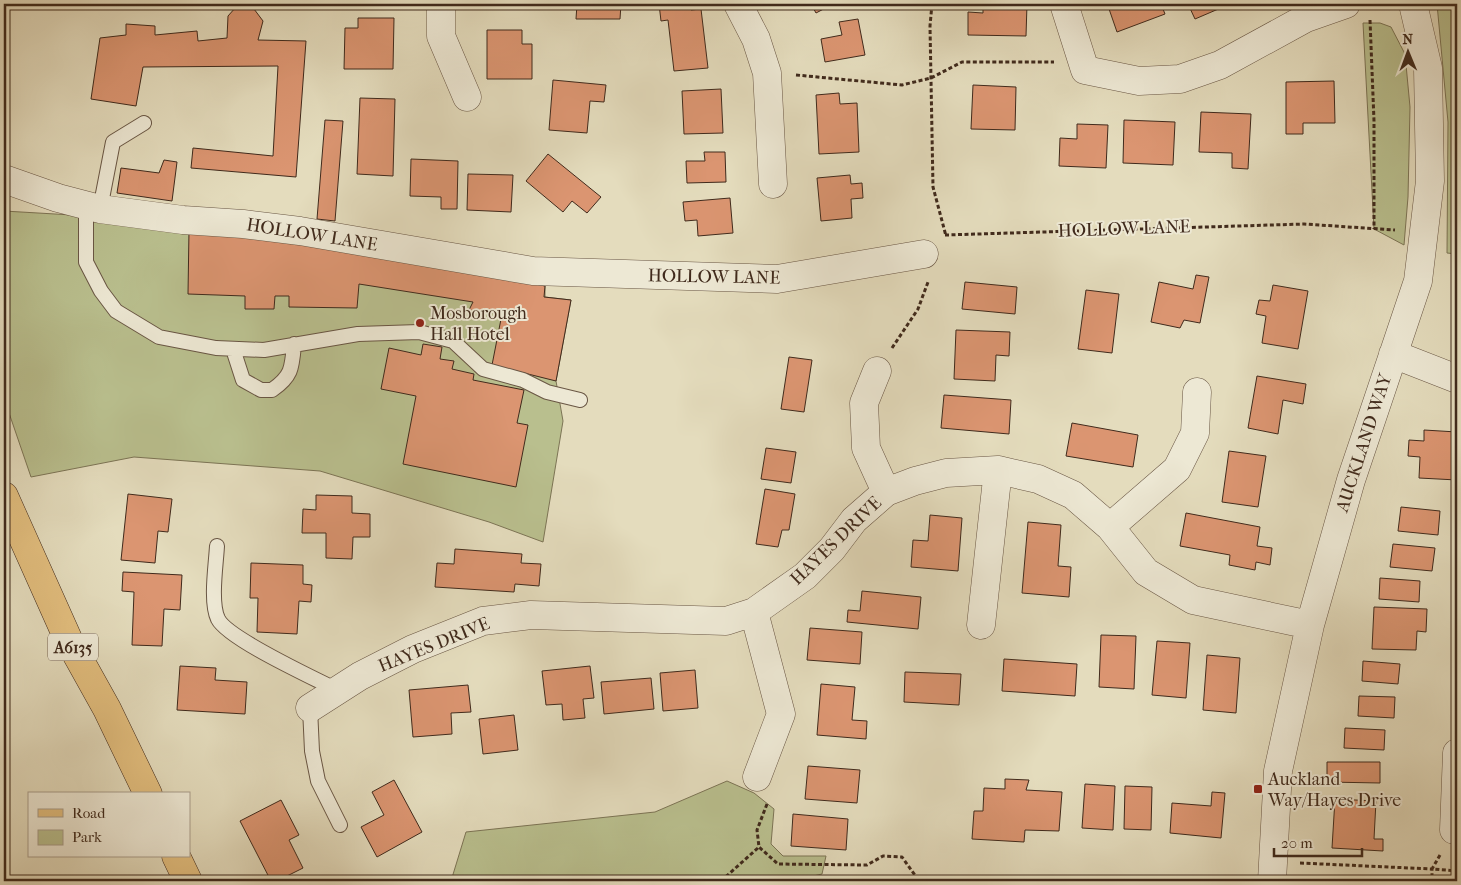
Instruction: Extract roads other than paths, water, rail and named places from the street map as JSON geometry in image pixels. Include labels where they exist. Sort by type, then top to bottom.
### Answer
[{"type":"main road","name":"A6135","points":[[4,496],[68,639],[108,709],[147,792]]},
{"type":"main road","points":[[177,858],[188,881]]},
{"type":"street","points":[[441,4],[441,36],[467,97]]},
{"type":"street","points":[[738,4],[756,39],[767,73],[774,184]]},
{"type":"street","points":[[1064,4],[1085,70],[1139,81],[1180,79],[1220,65],[1306,18],[1358,9]]},
{"type":"street","name":"AUCKLAND WAY","points":[[1272,872],[1278,771],[1310,625],[1351,480],[1418,281],[1430,180],[1428,68],[1413,4]]},
{"type":"street","name":"HOLLOW LANE","points":[[4,179],[58,198],[93,207],[183,220],[243,224],[300,231],[532,271],[777,280],[933,257]]},
{"type":"street","points":[[1393,354],[1457,379]]},
{"type":"street","points":[[876,370],[864,403],[866,448],[886,492]]},
{"type":"street","points":[[1110,527],[1177,469],[1195,432],[1197,392]]},
{"type":"street","points":[[981,625],[998,470]]},
{"type":"street","name":"HAYES DRIVE","points":[[310,708],[360,676],[413,649],[482,621],[531,615],[726,620],[754,612],[805,576],[832,549],[854,520],[886,492],[915,481],[946,473],[998,470],[1038,479],[1072,495],[1110,527],[1146,572],[1193,600],[1310,625]]},
{"type":"street","points":[[754,612],[781,714],[757,777]]},
{"type":"street","points":[[1454,830],[1457,753]]},
{"type":"lane","points":[[144,123],[113,142],[93,207],[86,262],[101,291],[116,311],[160,337],[216,348],[264,350],[358,334],[419,332],[453,341],[483,369],[523,380],[548,392],[580,400]]},
{"type":"lane","points":[[233,349],[243,380],[261,390],[272,390],[286,380],[292,367],[294,344]]},
{"type":"lane","points":[[217,546],[214,606],[219,620],[234,635],[337,690]]},
{"type":"lane","points":[[310,708],[312,751],[318,781],[340,825]]},
{"type":"place","name":"Mosborough Hall Hotel","points":[[420,323]]},
{"type":"place","name":"Auckland Way/Hayes Drive","points":[[1258,789]]}]
